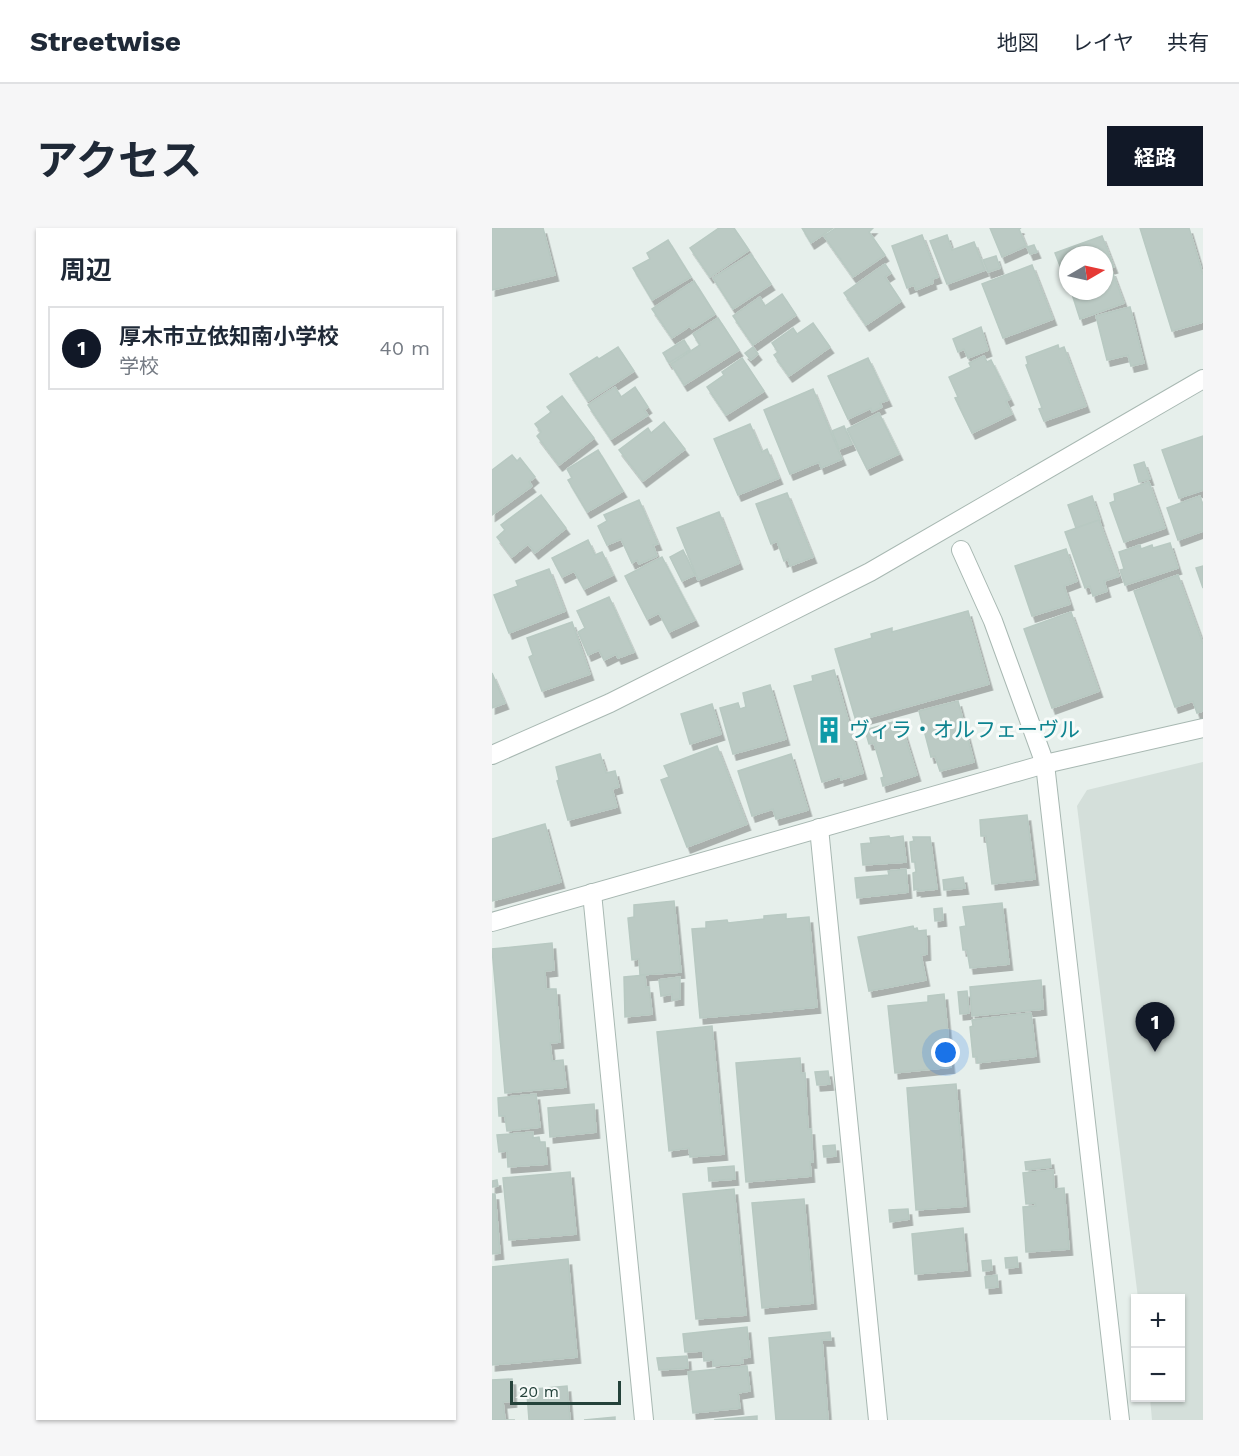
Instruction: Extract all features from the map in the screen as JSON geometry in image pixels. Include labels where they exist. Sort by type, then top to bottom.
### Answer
[{"type":"street","points":[[492,755],[610,703],[870,572],[1203,380]]},
{"type":"street","points":[[961,550],[993,621],[1045,764],[1120,1420]]},
{"type":"street","points":[[492,922],[1045,764],[1203,728]]},
{"type":"street","points":[[819,828],[878,1420]]},
{"type":"street","points":[[592,893],[644,1420]]},
{"type":"shaded area","points":[[1203,762],[1203,1420],[1152,1420],[1150,1402],[1185,1402],[1185,1294],[1138,1294],[1077,806],[1087,790]]},
{"type":"building","points":[[492,228],[543,228],[555,275],[492,290]]},
{"type":"building","points":[[719,228],[734,228],[749,250],[710,277],[690,248]]},
{"type":"building","points":[[802,228],[833,228],[811,243]]},
{"type":"building","points":[[836,228],[873,228],[869,232],[885,255],[853,277],[824,236]]},
{"type":"building","points":[[990,228],[1021,228],[1019,229],[1026,246],[1002,257]]},
{"type":"building","points":[[1140,228],[1189,228],[1203,275],[1203,322],[1172,331]]},
{"type":"building","points":[[922,235],[938,277],[932,279],[933,283],[916,290],[914,285],[907,288],[892,246]]},
{"type":"building","points":[[947,235],[952,250],[974,242],[985,270],[947,284],[930,241]]},
{"type":"building","points":[[1102,236],[1106,246],[1074,246]]},
{"type":"building","points":[[668,240],[691,277],[652,300],[633,268],[650,259],[647,253]]},
{"type":"building","points":[[1034,245],[1037,252],[1030,254],[1027,247]]},
{"type":"building","points":[[1059,252],[1059,263],[1055,253]]},
{"type":"building","points":[[751,254],[771,284],[733,309],[713,278]]},
{"type":"building","points":[[996,256],[1000,268],[988,272],[983,260]]},
{"type":"building","points":[[885,264],[891,273],[885,277],[901,301],[866,325],[844,293]]},
{"type":"building","points":[[1032,265],[1053,319],[1003,338],[982,284]]},
{"type":"building","points":[[1113,274],[1124,303],[1080,319],[1074,300],[1113,300]]},
{"type":"building","points":[[694,281],[715,314],[692,329],[690,326],[672,338],[652,309]]},
{"type":"building","points":[[782,294],[796,315],[753,345],[733,316],[760,297],[765,306]]},
{"type":"building","points":[[1130,307],[1144,363],[1131,366],[1128,355],[1107,360],[1096,316]]},
{"type":"building","points":[[718,318],[739,350],[684,385],[671,364],[700,345],[693,334]]},
{"type":"building","points":[[813,323],[830,347],[789,376],[774,355],[778,352],[772,343],[793,328],[797,334]]},
{"type":"building","points":[[981,327],[988,350],[968,358],[964,349],[958,352],[953,339]]},
{"type":"building","points":[[684,340],[690,350],[669,363],[663,353]]},
{"type":"building","points":[[1058,345],[1059,349],[1064,347],[1086,406],[1044,421],[1039,409],[1042,408],[1026,365],[1028,364],[1026,357]]},
{"type":"building","points":[[618,347],[634,371],[588,401],[570,374]]},
{"type":"building","points":[[753,347],[758,354],[751,360],[745,353]]},
{"type":"building","points":[[984,356],[987,362],[991,360],[1010,399],[1006,401],[1012,414],[972,433],[955,398],[958,397],[949,377],[971,367],[969,363]]},
{"type":"building","points":[[742,358],[764,391],[726,415],[707,387],[724,375],[722,372]]},
{"type":"building","points":[[868,358],[888,400],[880,403],[882,407],[872,412],[871,408],[848,419],[828,376]]},
{"type":"building","points":[[615,387],[621,397],[635,387],[648,407],[644,410],[648,415],[611,439],[588,405]]},
{"type":"building","points":[[813,389],[842,459],[821,468],[819,462],[790,474],[764,410]]},
{"type":"building","points":[[562,396],[594,438],[559,465],[537,436],[541,432],[535,424],[551,412],[547,407]]},
{"type":"building","points":[[879,413],[899,454],[867,469],[847,429]]},
{"type":"building","points":[[664,422],[685,449],[643,481],[619,450],[648,428],[651,433]]},
{"type":"building","points":[[750,424],[762,452],[767,449],[779,478],[738,495],[714,439]]},
{"type":"building","points":[[844,426],[852,444],[839,449],[832,431]]},
{"type":"building","points":[[1203,436],[1203,490],[1179,498],[1162,450]]},
{"type":"building","points":[[598,450],[623,491],[587,512],[568,480],[572,478],[567,469]]},
{"type":"building","points":[[512,455],[517,461],[520,458],[535,477],[529,482],[532,486],[492,515],[492,470]]},
{"type":"building","points":[[1144,462],[1150,479],[1139,482],[1134,465]]},
{"type":"building","points":[[1149,482],[1165,528],[1124,542],[1110,503],[1115,501],[1114,494]]},
{"type":"building","points":[[787,493],[813,557],[790,566],[788,559],[784,561],[777,541],[771,544],[756,504]]},
{"type":"building","points":[[541,495],[566,528],[535,553],[528,544],[512,557],[497,537],[505,530],[501,525]]},
{"type":"building","points":[[1092,496],[1100,520],[1076,528],[1068,505]]},
{"type":"building","points":[[1200,496],[1203,505],[1203,531],[1178,540],[1167,508]]},
{"type":"building","points":[[639,500],[658,544],[653,545],[657,556],[639,564],[637,560],[632,563],[621,539],[607,545],[598,526],[607,521],[604,515]]},
{"type":"building","points":[[719,512],[739,563],[698,580],[677,528]]},
{"type":"building","points":[[1099,520],[1119,576],[1104,581],[1107,591],[1093,596],[1090,586],[1085,588],[1065,532]]},
{"type":"building","points":[[588,540],[595,555],[602,552],[613,575],[584,589],[574,571],[562,577],[552,558]]},
{"type":"building","points":[[1170,543],[1178,568],[1125,585],[1120,570],[1124,569],[1119,552],[1140,545],[1141,549]]},
{"type":"building","points":[[1066,549],[1077,581],[1064,586],[1070,604],[1032,616],[1015,566]]},
{"type":"building","points":[[683,550],[695,575],[682,581],[670,557]]},
{"type":"building","points":[[662,557],[695,620],[669,632],[659,613],[647,619],[625,576]]},
{"type":"building","points":[[1203,566],[1203,588],[1196,568]]},
{"type":"building","points":[[549,569],[565,611],[509,633],[494,595],[518,586],[516,581]]},
{"type":"building","points":[[1178,575],[1203,644],[1203,711],[1197,713],[1193,701],[1175,707],[1134,591]]},
{"type":"building","points":[[609,597],[634,652],[618,658],[616,654],[604,660],[599,650],[588,655],[578,632],[585,628],[577,611]]},
{"type":"building","points":[[968,611],[989,684],[856,721],[835,649],[872,638],[871,634],[892,628],[892,632]]},
{"type":"building","points":[[1071,612],[1099,691],[1052,708],[1024,629]]},
{"type":"building","points":[[572,622],[590,674],[542,691],[529,657],[533,655],[527,638]]},
{"type":"building","name":"ヴィラ・オルフェーヴル","points":[[834,670],[863,773],[841,780],[841,776],[822,782],[794,686],[813,681],[812,676]]},
{"type":"building","points":[[492,673],[505,703],[492,708]]},
{"type":"building","points":[[770,685],[786,739],[733,754],[720,708],[738,703],[740,709],[746,707],[743,693]]},
{"type":"building","points":[[958,701],[974,762],[940,771],[935,756],[931,757],[919,711]]},
{"type":"building","points":[[712,704],[721,734],[690,744],[681,714]]},
{"type":"building","points":[[900,720],[917,775],[883,786],[881,778],[884,777],[874,743],[869,744],[865,730]]},
{"type":"building","points":[[717,746],[747,824],[687,847],[661,780],[669,777],[664,766]]},
{"type":"building","points":[[600,754],[606,773],[615,771],[619,787],[612,789],[617,807],[568,820],[557,781],[559,780],[556,767]]},
{"type":"building","points":[[791,754],[808,810],[776,819],[773,809],[752,816],[738,771]]},
{"type":"building","points":[[1027,815],[1035,879],[992,884],[986,836],[981,836],[980,820]]},
{"type":"building","points":[[545,824],[561,882],[492,901],[492,839]]},
{"type":"building","points":[[889,836],[890,838],[903,836],[906,862],[863,865],[861,844],[871,843],[870,838]]},
{"type":"building","points":[[913,837],[930,837],[937,889],[914,890],[913,873],[916,872],[915,862],[912,862],[910,842],[914,841]]},
{"type":"building","points":[[906,869],[908,892],[857,898],[855,878],[889,875],[888,871]]},
{"type":"building","points":[[963,877],[965,888],[944,890],[943,880]]},
{"type":"building","points":[[674,901],[681,972],[640,975],[639,959],[632,960],[628,918],[634,917],[634,905]]},
{"type":"building","points":[[1002,903],[1009,964],[970,968],[967,950],[963,950],[960,927],[966,926],[963,907]]},
{"type":"building","points":[[942,908],[943,920],[935,921],[934,909]]},
{"type":"building","points":[[786,914],[786,919],[809,917],[817,1007],[700,1018],[692,929],[706,928],[706,922],[727,920],[728,923]]},
{"type":"building","points":[[913,926],[918,931],[926,930],[927,954],[921,955],[926,980],[869,991],[858,937]]},
{"type":"building","points":[[552,943],[554,970],[545,971],[546,989],[556,989],[560,1042],[550,1043],[552,1061],[563,1060],[566,1087],[505,1093],[492,949]]},
{"type":"building","points":[[645,975],[646,987],[649,987],[652,1014],[625,1017],[624,977]]},
{"type":"building","points":[[680,977],[680,999],[672,1000],[672,994],[661,996],[659,980]]},
{"type":"building","points":[[1041,980],[1043,1009],[972,1016],[970,987]]},
{"type":"building","points":[[967,991],[969,1013],[960,1014],[958,992]]},
{"type":"building","points":[[944,994],[951,1067],[895,1073],[888,1006],[928,1002],[928,996]]},
{"type":"building","points":[[1031,1013],[1036,1056],[977,1063],[977,1057],[973,1057],[970,1027],[973,1026],[972,1020]]},
{"type":"building","points":[[712,1026],[724,1154],[690,1157],[689,1148],[669,1151],[657,1032]]},
{"type":"building","points":[[800,1058],[801,1073],[805,1073],[808,1129],[811,1129],[813,1162],[810,1162],[811,1176],[746,1182],[736,1063]]},
{"type":"building","points":[[828,1071],[830,1084],[817,1085],[815,1072]]},
{"type":"building","points":[[956,1084],[966,1206],[916,1210],[907,1088]]},
{"type":"building","points":[[536,1094],[540,1127],[507,1131],[505,1116],[499,1116],[498,1098]]},
{"type":"building","points":[[594,1104],[596,1132],[550,1137],[548,1108]]},
{"type":"building","points":[[533,1132],[533,1138],[539,1137],[540,1142],[545,1142],[547,1164],[508,1167],[507,1151],[499,1152],[497,1135]]},
{"type":"building","points":[[835,1145],[836,1156],[824,1157],[823,1146]]},
{"type":"building","points":[[1050,1159],[1051,1167],[1026,1170],[1025,1162]]},
{"type":"building","points":[[734,1166],[735,1179],[709,1181],[708,1168]]},
{"type":"building","points":[[1053,1170],[1054,1189],[1064,1188],[1069,1249],[1026,1252],[1023,1207],[1036,1206],[1035,1203],[1026,1204],[1023,1173]]},
{"type":"building","points":[[570,1172],[576,1234],[509,1240],[503,1178]]},
{"type":"building","points":[[497,1180],[498,1186],[492,1187],[492,1181]]},
{"type":"building","points":[[734,1189],[746,1315],[696,1319],[683,1194]]},
{"type":"building","points":[[492,1194],[495,1194],[500,1253],[492,1254]]},
{"type":"building","points":[[804,1199],[813,1303],[762,1308],[752,1203]]},
{"type":"building","points":[[908,1209],[909,1219],[890,1222],[889,1210]]},
{"type":"building","points":[[963,1228],[967,1270],[915,1274],[912,1234]]},
{"type":"building","points":[[1017,1257],[1018,1267],[1006,1268],[1005,1258]]},
{"type":"building","points":[[568,1259],[577,1357],[492,1365],[492,1267]]},
{"type":"building","points":[[991,1260],[992,1270],[983,1271],[982,1261]]},
{"type":"building","points":[[997,1275],[998,1287],[986,1288],[985,1277]]},
{"type":"building","points":[[747,1327],[750,1357],[742,1358],[743,1363],[713,1366],[713,1360],[704,1361],[703,1351],[685,1352],[683,1334]]},
{"type":"building","points":[[830,1332],[831,1340],[822,1340],[828,1420],[776,1420],[769,1338]]},
{"type":"building","points":[[687,1356],[688,1368],[659,1370],[657,1358]]},
{"type":"building","points":[[747,1366],[750,1391],[738,1393],[740,1408],[693,1413],[688,1372]]},
{"type":"building","points":[[512,1379],[513,1401],[503,1402],[505,1420],[492,1420],[492,1380]]},
{"type":"building","points":[[567,1386],[570,1420],[529,1420],[527,1394],[536,1393],[535,1389]]},
{"type":"building","points":[[757,1416],[757,1420],[714,1420]]},
{"type":"building","points":[[615,1417],[615,1420],[584,1420]]},
{"type":"place","name":"ヴィラ・オルフェーヴル","points":[[829,730]]},
{"type":"place","name":"厚木市立依知南小学校","points":[[1155,1052]]}]
